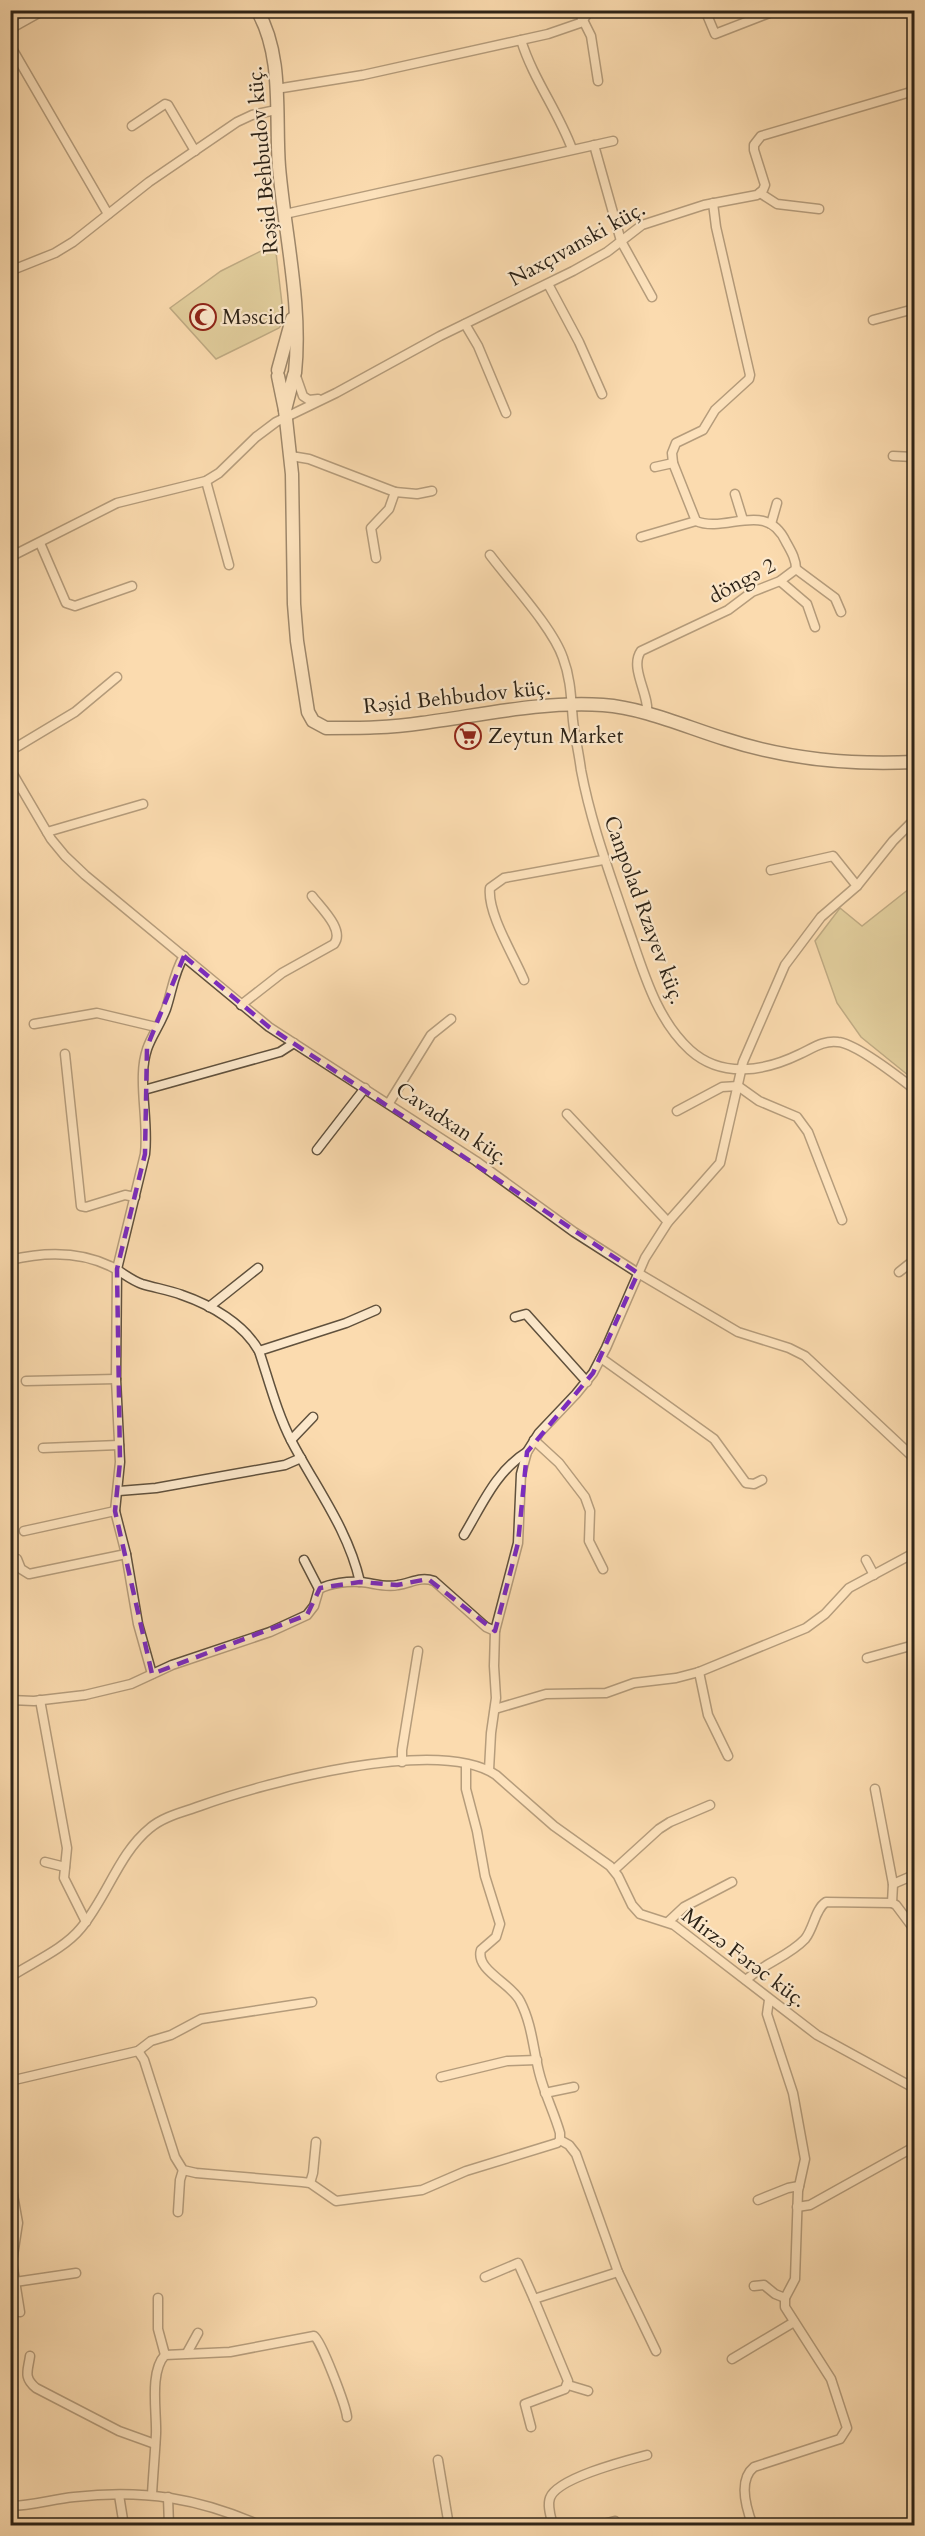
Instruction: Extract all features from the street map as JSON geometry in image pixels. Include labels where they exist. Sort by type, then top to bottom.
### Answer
[{"type":"street","points":[[10,29],[44,10]]},
{"type":"street","name":"Rəşid Behbudov küç.","points":[[257,10],[270,39],[295,309],[295,374],[285,413]]},
{"type":"street","points":[[578,10],[591,36],[598,81]]},
{"type":"street","points":[[276,89],[363,75],[548,34],[585,20],[591,10]]},
{"type":"street","points":[[705,10],[712,32],[715,34],[777,10]]},
{"type":"street","points":[[521,40],[529,62],[563,125],[572,149]]},
{"type":"street","points":[[10,45],[108,214]]},
{"type":"street","points":[[819,209],[777,204],[760,193],[764,190],[765,180],[755,155],[754,145],[761,136],[915,92]]},
{"type":"street","points":[[132,126],[168,105],[195,151]]},
{"type":"street","points":[[10,271],[55,253],[141,188],[252,115],[276,110]]},
{"type":"street","points":[[285,214],[613,141]]},
{"type":"street","points":[[594,146],[621,242],[652,297]]},
{"type":"street","name":"Naxçıvanski küç.","points":[[206,481],[219,473],[285,413],[325,398],[465,324],[548,284],[599,257],[642,225],[713,203],[751,197],[760,193]]},
{"type":"street","points":[[696,521],[673,463],[672,453],[676,443],[703,430],[715,410],[749,379],[750,375],[716,226],[713,203]]},
{"type":"street","points":[[548,284],[579,342],[602,394]]},
{"type":"street","points":[[278,373],[295,309]]},
{"type":"street","points":[[873,320],[915,309]]},
{"type":"street","points":[[465,324],[482,354],[506,414]]},
{"type":"street","points":[[278,373],[281,366],[289,365],[303,396],[312,400],[325,398]]},
{"type":"street","name":"Rəşid Behbudov küç.","points":[[278,373],[291,456],[297,641],[308,712],[318,726],[326,728],[398,726],[524,707],[572,704],[615,706],[736,742],[801,757],[844,761],[915,762]]},
{"type":"street","points":[[291,456],[309,459],[395,492],[417,494],[432,491]]},
{"type":"street","points":[[893,456],[915,457]]},
{"type":"street","points":[[655,467],[673,463]]},
{"type":"street","points":[[10,557],[117,502],[206,481],[229,565]]},
{"type":"street","points":[[375,558],[371,528],[389,508],[395,492]]},
{"type":"street","points":[[735,494],[743,520]]},
{"type":"street","points":[[771,524],[777,503]]},
{"type":"street","name":"döngə 2","points":[[641,537],[696,521],[709,524],[753,519],[771,524],[784,537],[796,561],[796,569],[780,581],[752,592],[728,610],[641,651],[637,661],[647,701],[647,714]]},
{"type":"street","points":[[40,543],[66,603],[70,605],[75,606],[132,586]]},
{"type":"street","name":"Canpolad Rzayev küç.","points":[[490,555],[560,648],[570,683],[585,791],[603,860],[648,982],[666,1022],[682,1042],[705,1060],[724,1068],[741,1070],[773,1065],[817,1045],[836,1041],[849,1045],[915,1089]]},
{"type":"street","points":[[796,569],[835,598],[841,612]]},
{"type":"street","points":[[780,581],[807,604],[815,627]]},
{"type":"street","points":[[10,751],[75,712],[117,677]]},
{"type":"street","name":"Cavadxan küç.","points":[[10,769],[55,846],[85,875],[241,1005],[294,1043],[485,1167],[574,1232],[638,1273],[738,1332],[789,1348],[805,1356],[915,1458]]},
{"type":"street","points":[[46,832],[143,804]]},
{"type":"street","points":[[10,1977],[66,1942],[86,1922],[138,1839],[162,1820],[263,1785],[357,1767],[428,1761],[489,1770],[495,1709],[495,1631],[518,1543],[521,1474],[527,1452],[534,1440],[587,1382],[601,1358],[638,1273],[668,1222],[720,1162],[741,1070],[751,1041],[785,965],[821,917],[857,886],[893,841],[915,820]]},
{"type":"street","points":[[771,870],[833,856],[857,886]]},
{"type":"street","points":[[524,980],[493,909],[489,896],[490,888],[504,878],[603,860]]},
{"type":"street","points":[[241,1005],[282,973],[334,944],[337,940],[337,931],[312,896]]},
{"type":"street","points":[[152,1674],[138,1624],[126,1554],[115,1511],[119,1445],[116,1378],[117,1269],[147,1138],[143,1072],[147,1047],[166,1007],[175,972],[184,956]]},
{"type":"street","points":[[34,1024],[97,1013],[156,1027]]},
{"type":"street","points":[[389,1103],[431,1035],[451,1019]]},
{"type":"street","points":[[144,1090],[280,1052],[294,1043]]},
{"type":"street","points":[[65,1054],[81,1206],[86,1207],[125,1195],[135,1197]]},
{"type":"street","points":[[677,1111],[722,1087],[738,1086],[759,1101],[797,1117],[804,1124],[842,1220]]},
{"type":"street","points":[[317,1150],[365,1088]]},
{"type":"street","points":[[567,1113],[668,1222]]},
{"type":"street","points":[[10,1260],[47,1254],[87,1257],[117,1269],[142,1284],[182,1294],[209,1307],[242,1329],[259,1351],[291,1440],[343,1531],[356,1564],[360,1582]]},
{"type":"street","points":[[899,1272],[915,1260]]},
{"type":"street","points":[[209,1307],[258,1268]]},
{"type":"street","points":[[259,1351],[346,1323],[376,1310]]},
{"type":"street","points":[[515,1317],[526,1314],[587,1382]]},
{"type":"street","points":[[601,1358],[714,1439],[747,1483],[754,1484],[762,1480]]},
{"type":"street","points":[[26,1381],[116,1378]]},
{"type":"street","points":[[291,1440],[313,1417]]},
{"type":"street","points":[[534,1440],[559,1463],[585,1497],[590,1511],[589,1541],[603,1569]]},
{"type":"street","points":[[43,1448],[119,1445]]},
{"type":"street","points":[[464,1535],[495,1481],[510,1464],[527,1452]]},
{"type":"street","points":[[118,1491],[191,1482],[285,1465],[301,1458]]},
{"type":"street","points":[[24,1531],[115,1511]]},
{"type":"street","points":[[495,1709],[546,1694],[606,1693],[634,1683],[676,1678],[699,1672],[806,1628],[825,1614],[841,1594],[915,1552]]},
{"type":"street","points":[[17,1559],[21,1569],[29,1574],[126,1554]]},
{"type":"street","points":[[10,1700],[40,1700],[105,1692],[131,1684],[172,1665],[270,1632],[307,1615],[314,1606],[319,1589],[304,1560]]},
{"type":"street","points":[[866,1560],[874,1575]]},
{"type":"street","points":[[319,1589],[332,1584],[360,1582],[390,1586],[428,1579],[434,1581],[486,1627],[495,1631]]},
{"type":"street","points":[[867,1658],[915,1645]]},
{"type":"street","points":[[402,1762],[418,1652]]},
{"type":"street","points":[[699,1672],[708,1715],[728,1756]]},
{"type":"street","points":[[40,1700],[67,1848],[64,1878],[86,1922]]},
{"type":"street","points":[[466,1765],[466,1789],[477,1831],[484,1876],[501,1924],[496,1937],[482,1950],[481,1962],[517,1995],[528,2021],[545,2093],[557,2122],[560,2140]]},
{"type":"street","name":"Mirzə Fərəc küç.","points":[[489,1770],[554,1826],[614,1870],[632,1905],[640,1914],[668,1922],[682,1930],[769,2000],[817,2035],[915,2088]]},
{"type":"street","points":[[875,1789],[893,1884],[892,1903]]},
{"type":"street","points":[[614,1870],[659,1829],[710,1805]]},
{"type":"street","points":[[45,1862],[65,1867]]},
{"type":"street","points":[[893,1884],[915,1875]]},
{"type":"street","points":[[668,1922],[684,1907],[732,1882]]},
{"type":"street","points":[[746,1980],[799,1945],[812,1929],[819,1909],[826,1902],[892,1903],[915,1929]]},
{"type":"street","points":[[753,2526],[746,2491],[746,2475],[754,2467],[840,2439],[847,2428],[831,2379],[785,2307],[785,2298],[792,2289],[795,2279],[797,2207],[799,2186],[805,2164],[801,2127],[793,2093],[767,2014],[769,2000]]},
{"type":"street","points":[[10,2081],[138,2051],[151,2041],[171,2035],[201,2019],[312,2002]]},
{"type":"street","points":[[138,2051],[144,2060],[175,2157],[183,2170],[178,2212]]},
{"type":"street","points":[[441,2076],[507,2061],[537,2060]]},
{"type":"street","points":[[545,2093],[574,2087]]},
{"type":"street","points":[[183,2170],[310,2183],[336,2201],[422,2190],[466,2171],[547,2147],[560,2140]]},
{"type":"street","points":[[560,2140],[569,2145],[576,2154],[618,2272],[656,2350]]},
{"type":"street","points":[[310,2183],[315,2163],[316,2142]]},
{"type":"street","points":[[797,2207],[810,2205],[915,2147]]},
{"type":"street","points":[[10,2178],[18,2223],[12,2254],[20,2312]]},
{"type":"street","points":[[758,2200],[799,2186]]},
{"type":"street","points":[[484,2277],[518,2263],[567,2376],[568,2385]]},
{"type":"street","points":[[534,2299],[618,2272]]},
{"type":"street","points":[[15,2282],[76,2273]]},
{"type":"street","points":[[754,2286],[764,2285],[775,2294],[785,2298]]},
{"type":"street","points":[[158,2298],[158,2329],[165,2355]]},
{"type":"street","points":[[732,2359],[794,2322]]},
{"type":"street","points":[[187,2353],[198,2332]]},
{"type":"street","points":[[152,2495],[156,2445],[156,2380],[161,2359],[165,2355],[230,2352],[314,2337],[320,2341],[332,2378],[345,2405],[347,2417]]},
{"type":"street","points":[[30,2356],[28,2381],[36,2388],[119,2431],[156,2445]]},
{"type":"street","points":[[531,2427],[525,2404],[568,2385],[588,2391]]},
{"type":"street","points":[[553,2526],[549,2506],[555,2491],[592,2470],[647,2455]]},
{"type":"street","points":[[438,2460],[449,2526]]},
{"type":"street","points":[[119,2495],[124,2526]]},
{"type":"street","points":[[168,2496],[169,2526]]},
{"type":"street","points":[[10,2506],[71,2497],[168,2496],[213,2506],[262,2526]]},
{"type":"street","points":[[595,2526],[615,2521]]},
{"type":"highlighted area","points":[[184,956],[269,1027],[638,1273],[593,1373],[527,1452],[518,1543],[495,1631],[428,1579],[397,1585],[360,1582],[320,1588],[307,1615],[152,1674],[115,1511],[120,1462],[117,1269],[145,1154],[147,1047]]},
{"type":"shaded area","points":[[275,244],[284,321],[279,328],[216,359],[170,308],[221,271]]},
{"type":"shaded area","points":[[914,885],[914,1080],[861,1037],[837,1003],[815,941],[840,908],[862,926]]},
{"type":"place","name":"Məscid","points":[[203,317]]},
{"type":"place","name":"Zeytun Market","points":[[468,736]]}]
